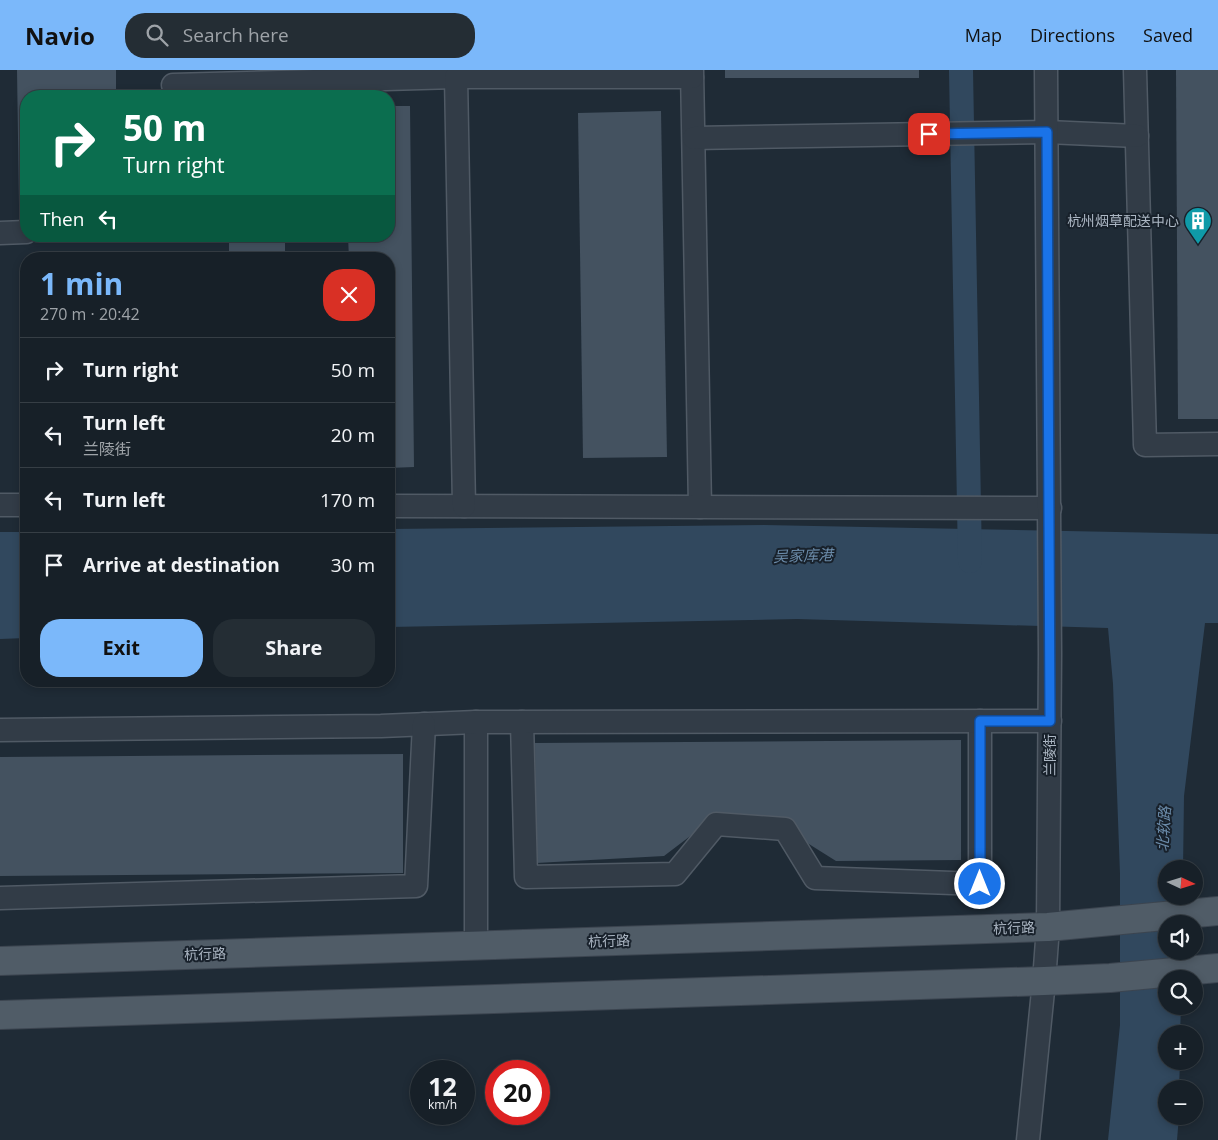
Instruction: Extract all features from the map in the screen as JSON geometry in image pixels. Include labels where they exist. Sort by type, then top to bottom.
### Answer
[{"type":"main road","name":"杭行路","points":[[0,961],[1048,927],[1207,912]]},
{"type":"main road","points":[[0,1015],[1044,981],[1110,978],[1208,969]]},
{"type":"street","name":"兰陵街","points":[[1028,1140],[1048,927],[1050,514],[1046,70]]},
{"type":"street","points":[[1135,70],[1146,445],[1218,444]]},
{"type":"street","points":[[456,74],[464,506]]},
{"type":"street","points":[[173,84],[456,74],[692,74],[700,507]]},
{"type":"street","points":[[694,138],[1047,132],[1137,136]]},
{"type":"street","points":[[0,233],[20,232]]},
{"type":"street","points":[[0,505],[20,505]]},
{"type":"street","points":[[395,506],[700,507],[1050,514]]},
{"type":"street","points":[[522,722],[526,877],[675,874],[716,824],[784,829],[814,878],[980,884],[980,721]]},
{"type":"street","points":[[0,730],[476,722],[1050,721]]},
{"type":"street","points":[[476,722],[476,945]]},
{"type":"street","points":[[0,898],[416,886],[424,724]]},
{"type":"water","points":[[764,525],[1218,534],[1218,623],[1205,623],[1184,796],[1183,860],[1158,860],[1158,905],[1183,905],[1182,915],[1158,915],[1158,960],[1182,960],[1181,970],[1158,970],[1158,1015],[1181,1015],[1180,1025],[1158,1025],[1158,1070],[1180,1070],[1179,1080],[1158,1080],[1158,1125],[1178,1125],[1177,1140],[1108,1140],[1120,1025],[1120,874],[1113,684],[1108,628],[797,619],[395,627],[395,529]]},
{"type":"water","points":[[0,532],[20,532],[20,638],[0,639]]},
{"type":"building","points":[[17,70],[116,70],[116,90],[20,90],[19,206]]},
{"type":"building","points":[[725,70],[919,70],[919,78],[725,78]]},
{"type":"building","name":"杭州烟草配送中心","points":[[1176,70],[1218,70],[1218,419],[1178,419]]},
{"type":"building","points":[[395,106],[410,106],[414,467],[395,468],[395,252],[349,252],[348,242],[395,242]]},
{"type":"building","points":[[661,111],[667,457],[583,458],[578,113]]},
{"type":"building","points":[[229,242],[285,242],[285,252],[229,252]]},
{"type":"building","points":[[961,740],[961,860],[836,861],[785,829],[718,815],[664,856],[536,863],[535,743]]},
{"type":"building","points":[[403,754],[403,873],[0,876],[0,757]]},
{"type":"waterway","points":[[961,70],[970,561]]},
{"type":"place","name":"杭州烟草配送中心","points":[[1198,245]]},
{"type":"route","points":[[929,134],[1047,132],[1050,721],[980,721],[980,884]]},
{"type":"water label","name":"吴家库港","points":[[803,556]]},
{"type":"water label","name":"北软路","points":[[1164,829]]}]
